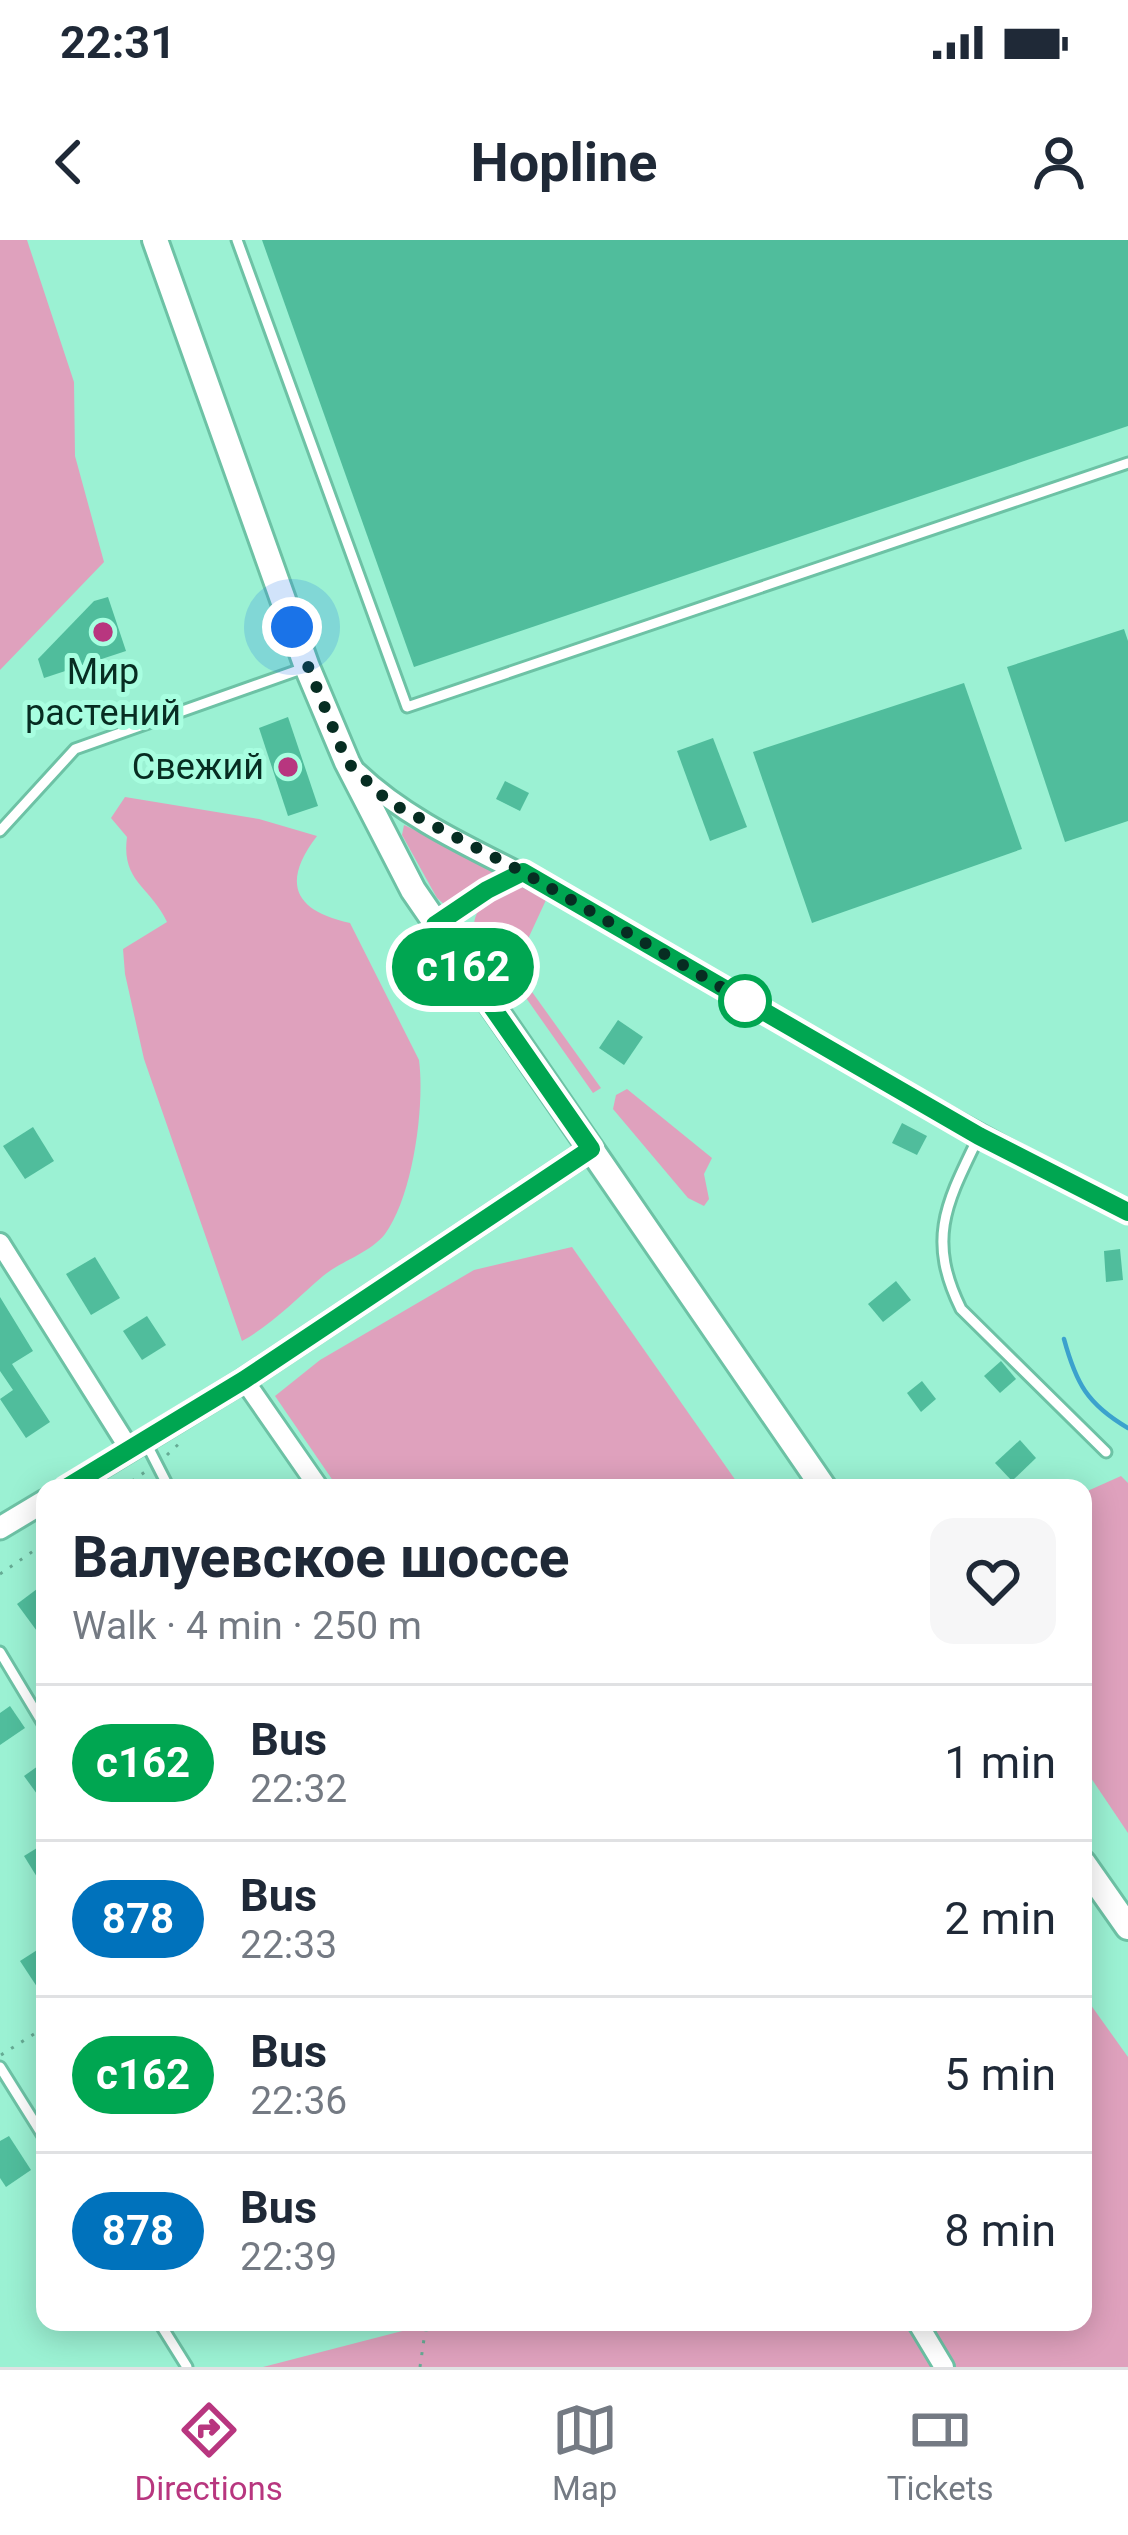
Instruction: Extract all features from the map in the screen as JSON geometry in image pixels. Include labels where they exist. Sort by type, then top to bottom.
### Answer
[{"type":"main road","points":[[155,240],[307,668],[347,762],[435,925],[818,1479]]},
{"type":"main road","points":[[1092,1876],[1128,1928]]},
{"type":"street","points":[[347,762],[389,802],[523,872],[979,1136],[1128,1212]]},
{"type":"street","points":[[435,925],[523,872]]},
{"type":"street","points":[[82,1479],[244,1380],[591,1149]]},
{"type":"street","points":[[0,1243],[137,1446]]},
{"type":"street","points":[[244,1380],[313,1479]]},
{"type":"street","points":[[0,1527],[36,1506]]},
{"type":"street","points":[[922,2331],[944,2367]]},
{"type":"lane","points":[[237,240],[407,707],[1128,463]]},
{"type":"lane","points":[[0,831],[76,749],[307,668]]},
{"type":"lane","points":[[979,1136],[944,1211],[942,1256],[949,1282],[962,1309],[1106,1452]]},
{"type":"lane","points":[[137,1446],[163,1479]]},
{"type":"lane","points":[[0,1652],[36,1712]]},
{"type":"lane","points":[[0,2067],[36,2125]]},
{"type":"lane","points":[[165,2331],[187,2367]]},
{"type":"path","points":[[0,1574],[36,1549]]},
{"type":"path","points":[[0,2055],[36,2032]]},
{"type":"path","points":[[420,2367],[425,2331]]},
{"type":"shaded area","points":[[0,240],[27,240],[74,382],[75,456],[104,562],[0,670]]},
{"type":"shaded area","points":[[125,797],[259,819],[317,836],[299,868],[299,893],[316,911],[350,923],[419,1060],[415,1150],[403,1197],[385,1234],[242,1341],[144,1059],[125,974],[123,949],[167,922],[133,874],[127,837],[111,818]]},
{"type":"shaded area","points":[[404,825],[496,870],[446,906],[402,835]]},
{"type":"shaded area","points":[[521,881],[535,886],[546,900],[517,971],[601,1088],[593,1093],[474,924],[485,902]]},
{"type":"shaded area","points":[[627,1089],[712,1158],[704,1174],[709,1199],[704,1206],[688,1198],[613,1109],[616,1095]]},
{"type":"shaded area","points":[[572,1247],[735,1479],[332,1479],[275,1396],[320,1360],[474,1270]]},
{"type":"shaded area","points":[[1121,1476],[1128,1483],[1128,1833],[1092,1779],[1092,1489]]},
{"type":"shaded area","points":[[1092,2007],[1128,2057],[1128,2367],[263,2367],[402,2331],[1092,2331]]},
{"type":"building","points":[[262,240],[1128,240],[1128,426],[414,667]]},
{"type":"building","points":[[108,597],[126,651],[44,678],[38,659],[94,601]]},
{"type":"building","points":[[1124,629],[1128,641],[1128,821],[1065,842],[1007,667]]},
{"type":"building","points":[[964,683],[1022,849],[812,923],[753,752]]},
{"type":"building","name":"Свежий","points":[[288,717],[318,806],[288,816],[259,728]]},
{"type":"building","points":[[713,738],[747,827],[710,841],[677,751]]},
{"type":"building","points":[[505,781],[529,793],[520,811],[496,799]]},
{"type":"building","points":[[618,1020],[643,1037],[624,1065],[599,1048]]},
{"type":"building","points":[[902,1123],[927,1136],[917,1155],[892,1143]]},
{"type":"building","points":[[33,1127],[54,1161],[25,1179],[3,1146]]},
{"type":"building","points":[[1120,1249],[1123,1280],[1106,1282],[1104,1251]]},
{"type":"building","points":[[95,1257],[120,1298],[91,1315],[66,1274]]},
{"type":"building","points":[[896,1281],[911,1300],[883,1322],[868,1304]]},
{"type":"building","points":[[0,1297],[33,1351],[12,1364],[50,1422],[26,1438],[0,1399],[13,1390],[0,1371]]},
{"type":"building","points":[[147,1316],[166,1345],[142,1360],[123,1331]]},
{"type":"building","points":[[1001,1361],[1016,1379],[1000,1393],[984,1376]]},
{"type":"building","points":[[922,1381],[936,1399],[921,1412],[907,1393]]},
{"type":"building","points":[[1020,1440],[1036,1458],[1014,1479],[995,1463]]},
{"type":"building","points":[[36,1590],[36,1630],[17,1604]]},
{"type":"building","points":[[10,1706],[25,1728],[0,1745],[0,1713]]},
{"type":"building","points":[[36,1767],[36,1793],[24,1776]]},
{"type":"building","points":[[36,1849],[36,1875],[24,1856]]},
{"type":"building","points":[[36,1951],[36,1985],[20,1961]]},
{"type":"building","points":[[9,2136],[31,2170],[6,2187],[0,2178],[0,2141]]},
{"type":"waterway","points":[[1064,1339],[1085,1391],[1128,1428]]},
{"type":"bus line","name":"с162","points":[[81,1479],[244,1380],[591,1149],[435,925],[523,872],[979,1136],[1128,1212]]},
{"type":"place","name":"Мир растений","points":[[103,632]]},
{"type":"place","name":"Свежий","points":[[288,767]]},
{"type":"route","points":[[292,627],[347,762],[389,802],[523,872],[745,1001]]}]
